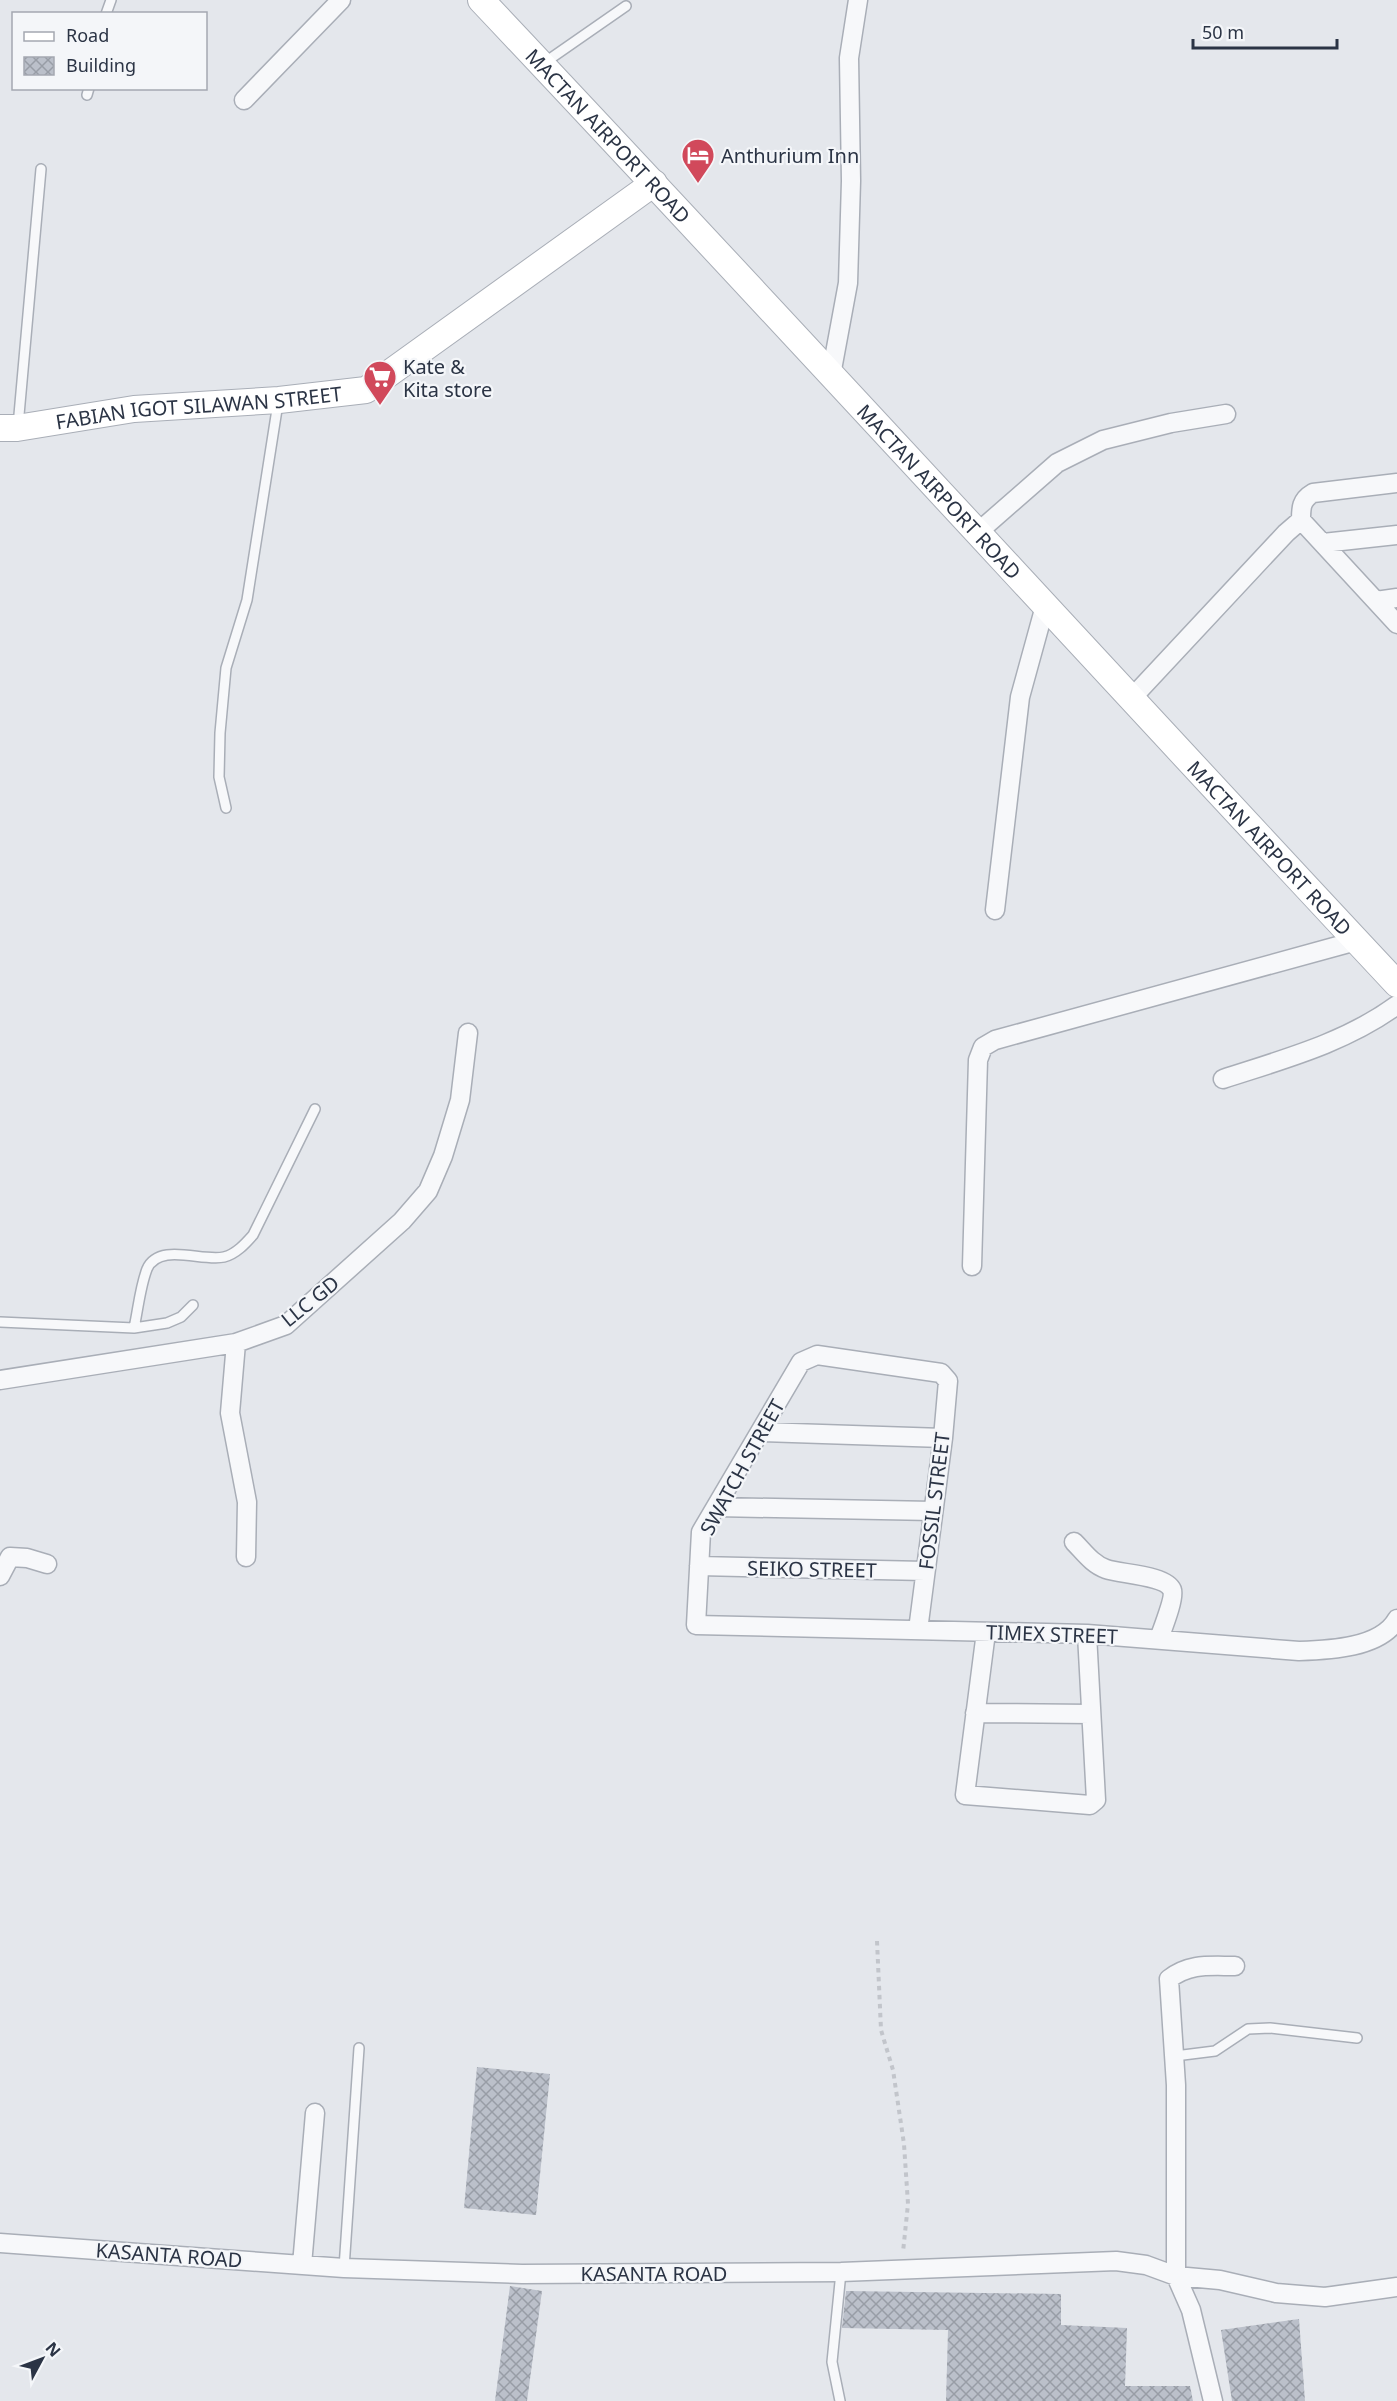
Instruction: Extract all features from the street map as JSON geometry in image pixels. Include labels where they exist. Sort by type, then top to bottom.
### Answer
[{"type":"main road","name":"MACTAN AIRPORT ROAD","points":[[481,0],[654,183],[1130,700],[1397,984]]},
{"type":"main road","name":"FABIAN IGOT SILAWAN STREET","points":[[9,428],[134,409],[279,400],[366,390],[654,183]]},
{"type":"street","points":[[244,100],[341,0]]},
{"type":"street","points":[[831,375],[848,283],[849,58],[858,0]]},
{"type":"street","points":[[977,533],[1057,463],[1103,440],[1172,423],[1226,414]]},
{"type":"street","points":[[1397,483],[1313,494],[1303,501],[1300,507],[1301,520],[1397,624]]},
{"type":"street","points":[[1130,700],[1286,533],[1301,520]]},
{"type":"street","points":[[1323,543],[1397,535]]},
{"type":"street","points":[[1376,601],[1397,598]]},
{"type":"street","points":[[995,910],[1020,697],[1045,606]]},
{"type":"street","points":[[972,1266],[978,1060],[983,1047],[995,1040],[1356,940]]},
{"type":"street","points":[[1223,1079],[1336,1041],[1378,1019],[1397,1005]]},
{"type":"street","name":"LLC GD","points":[[0,1380],[236,1343],[286,1325],[402,1221],[428,1191],[443,1156],[460,1100],[468,1033]]},
{"type":"street","points":[[236,1343],[230,1413],[247,1502],[246,1557]]},
{"type":"street","name":"SWATCH STREET","points":[[696,1625],[701,1532],[801,1362],[810,1356],[817,1355],[941,1373]]},
{"type":"street","name":"FOSSIL STREET","points":[[918,1630],[943,1438],[948,1381],[941,1373]]},
{"type":"street","points":[[760,1432],[943,1438]]},
{"type":"street","points":[[716,1507],[933,1510]]},
{"type":"street","points":[[1074,1542],[1086,1556],[1107,1569],[1160,1581],[1169,1586],[1173,1594],[1160,1640]]},
{"type":"street","points":[[0,1576],[10,1557],[27,1558],[47,1564]]},
{"type":"street","name":"SEIKO STREET","points":[[699,1566],[925,1571]]},
{"type":"street","name":"TIMEX STREET","points":[[696,1625],[1087,1634],[1299,1651],[1330,1650],[1364,1643],[1393,1627],[1397,1619]]},
{"type":"street","points":[[986,1632],[965,1795],[1090,1805],[1096,1800],[1087,1634]]},
{"type":"street","points":[[975,1713],[1091,1714]]},
{"type":"street","points":[[1213,2401],[1191,2310],[1176,2276],[1175,2056],[1169,1979],[1181,1970],[1201,1966],[1234,1966]]},
{"type":"street","points":[[302,2265],[315,2113]]},
{"type":"street","name":"KASANTA ROAD","points":[[0,2244],[344,2268],[522,2274],[901,2271],[1116,2261],[1146,2265],[1176,2276],[1220,2280],[1276,2293],[1325,2297],[1397,2286]]},
{"type":"lane","points":[[542,65],[626,6]]},
{"type":"lane","points":[[9,428],[41,169]]},
{"type":"lane","points":[[226,808],[219,777],[220,733],[226,668],[247,600],[279,400]]},
{"type":"lane","points":[[134,1328],[147,1268],[154,1260],[164,1255],[224,1257],[240,1249],[254,1235],[315,1109]]},
{"type":"lane","points":[[0,1322],[134,1328],[167,1323],[181,1317],[193,1305]]},
{"type":"lane","points":[[1175,2056],[1215,2051],[1248,2029],[1270,2028],[1357,2038]]},
{"type":"lane","points":[[344,2268],[358,2048]]},
{"type":"lane","points":[[840,2401],[832,2362],[841,2272]]},
{"type":"path","points":[[877,1941],[881,2030],[893,2070],[904,2144],[908,2204],[901,2271]]},
{"type":"building","points":[[477,2067],[550,2074],[536,2215],[464,2208]]},
{"type":"building","points":[[510,2286],[542,2291],[527,2401],[495,2401]]},
{"type":"building","points":[[846,2291],[1061,2294],[1061,2325],[1127,2328],[1125,2386],[1190,2386],[1193,2401],[946,2401],[948,2330],[842,2328]]},
{"type":"building","points":[[1299,2319],[1305,2401],[1232,2401],[1221,2330]]},
{"type":"place","name":"Anthurium Inn","points":[[698,184]]},
{"type":"place","name":"Kate & Kita store","points":[[380,406]]}]
